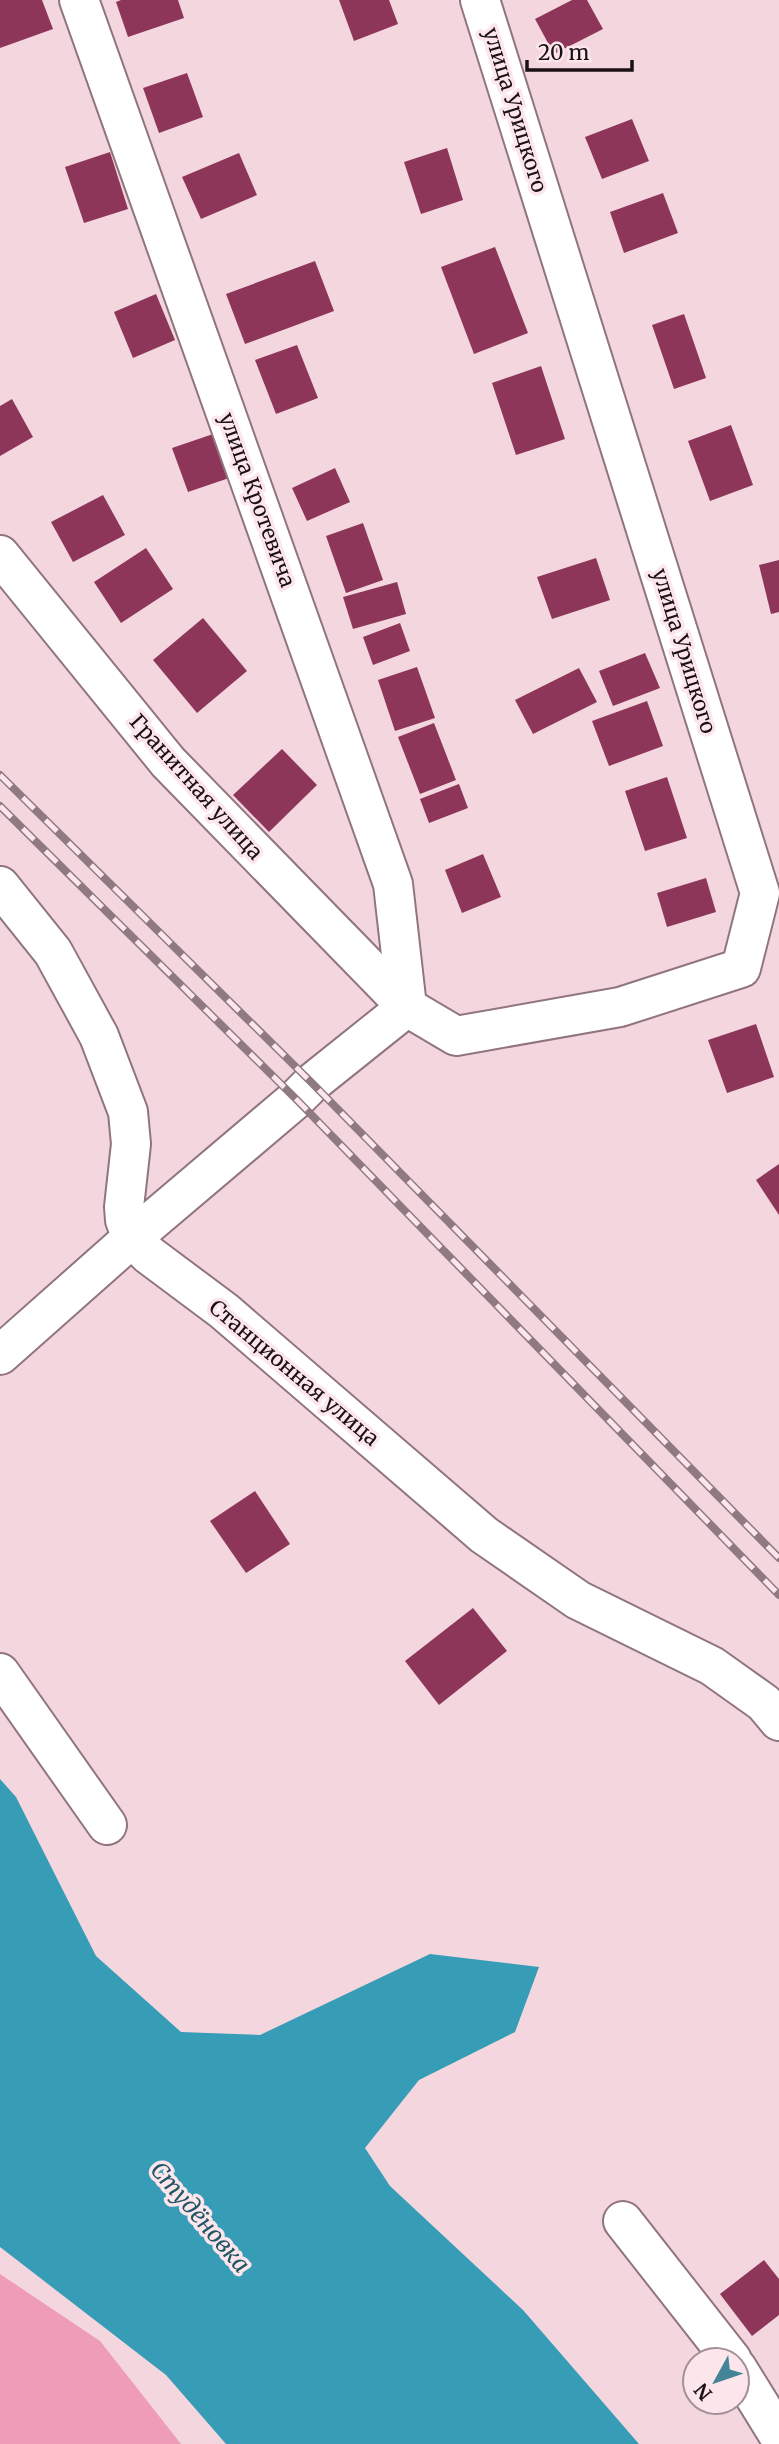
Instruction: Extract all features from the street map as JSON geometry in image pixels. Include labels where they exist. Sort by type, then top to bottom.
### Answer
[{"type":"street","name":"улица Кротевича","points":[[79,0],[393,884],[407,1007]]},
{"type":"street","name":"улица Урицкого","points":[[407,1007],[456,1036],[620,1007],[729,972],[741,968],[760,892],[480,0]]},
{"type":"street","name":"Гранитная улица","points":[[0,555],[168,762],[407,1007]]},
{"type":"street","points":[[0,886],[52,952],[99,1036],[128,1112],[131,1144],[124,1207],[125,1220],[132,1238]]},
{"type":"street","points":[[0,1355],[312,1083],[407,1007]]},
{"type":"street","name":"Станционная улица","points":[[132,1238],[149,1255],[224,1311],[484,1535],[578,1600],[712,1666],[764,1703],[779,1721]]},
{"type":"street","points":[[0,1673],[107,1825]]},
{"type":"street","points":[[623,2221],[721,2346]]},
{"type":"street","points":[[751,2391],[779,2436]]},
{"type":"shaded area","points":[[0,2274],[100,2341],[181,2444],[0,2444]]},
{"type":"water","name":"Студёновка","points":[[0,1779],[16,1797],[96,1956],[181,2032],[260,2035],[430,1954],[539,1967],[515,2032],[419,2080],[365,2148],[390,2186],[523,2310],[639,2444],[226,2444],[166,2375],[0,2247]]},
{"type":"building","points":[[0,0],[42,0],[53,29],[0,48]]},
{"type":"building","points":[[178,0],[184,18],[128,37],[116,2]]},
{"type":"building","points":[[339,0],[389,0],[398,24],[354,41]]},
{"type":"building","points":[[572,0],[587,0],[603,29],[554,54],[535,19]]},
{"type":"building","points":[[187,73],[203,117],[159,133],[143,88]]},
{"type":"building","points":[[632,119],[649,161],[602,179],[585,137]]},
{"type":"building","points":[[447,148],[463,200],[421,214],[404,162]]},
{"type":"building","points":[[110,152],[128,209],[84,223],[65,167]]},
{"type":"building","points":[[239,153],[257,195],[201,219],[182,177]]},
{"type":"building","points":[[663,193],[678,233],[624,253],[610,212]]},
{"type":"building","points":[[495,247],[528,333],[474,354],[441,267]]},
{"type":"building","points":[[315,261],[334,311],[245,344],[226,294]]},
{"type":"building","points":[[156,294],[175,340],[133,358],[114,312]]},
{"type":"building","points":[[684,314],[706,378],[674,389],[652,325]]},
{"type":"building","points":[[297,345],[318,398],[276,414],[255,360]]},
{"type":"building","points":[[541,366],[565,439],[516,455],[492,383]]},
{"type":"building","points":[[12,399],[33,437],[0,456],[0,406]]},
{"type":"building","points":[[731,425],[753,485],[710,501],[688,441]]},
{"type":"building","points":[[219,432],[235,476],[188,492],[172,448]]},
{"type":"building","points":[[335,468],[350,502],[307,521],[292,488]]},
{"type":"building","points":[[103,495],[125,535],[73,562],[51,522]]},
{"type":"building","points":[[363,523],[383,580],[346,593],[326,536]]},
{"type":"building","points":[[146,548],[173,589],[121,623],[94,582]]},
{"type":"building","points":[[596,558],[610,600],[552,619],[537,577]]},
{"type":"building","points":[[779,560],[779,612],[771,614],[759,565]]},
{"type":"building","points":[[397,582],[406,614],[353,629],[343,597]]},
{"type":"building","points":[[203,618],[247,671],[197,713],[153,660]]},
{"type":"building","points":[[400,623],[410,651],[373,665],[363,637]]},
{"type":"building","points":[[645,653],[660,688],[613,706],[599,671]]},
{"type":"building","points":[[417,667],[435,718],[395,731],[378,680]]},
{"type":"building","points":[[579,668],[597,702],[533,734],[515,700]]},
{"type":"building","points":[[647,701],[663,746],[609,766],[592,721]]},
{"type":"building","points":[[434,723],[456,780],[420,794],[398,737]]},
{"type":"building","points":[[282,749],[317,785],[269,832],[233,795]]},
{"type":"building","points":[[667,777],[687,838],[645,851],[625,791]]},
{"type":"building","points":[[459,784],[468,808],[429,823],[420,799]]},
{"type":"building","points":[[483,854],[501,897],[462,913],[445,870]]},
{"type":"building","points":[[706,878],[716,912],[667,927],[657,893]]},
{"type":"building","points":[[756,1024],[774,1077],[727,1093],[708,1040]]},
{"type":"building","points":[[779,1164],[779,1215],[756,1180]]},
{"type":"building","points":[[255,1491],[290,1544],[246,1573],[210,1521]]},
{"type":"building","points":[[473,1608],[507,1651],[439,1705],[405,1661]]},
{"type":"building","points":[[764,2260],[779,2279],[779,2315],[752,2336],[720,2294]]},
{"type":"railway","points":[[0,775],[312,1083],[779,1558]]},
{"type":"railway","points":[[0,806],[296,1099],[779,1595]]}]
